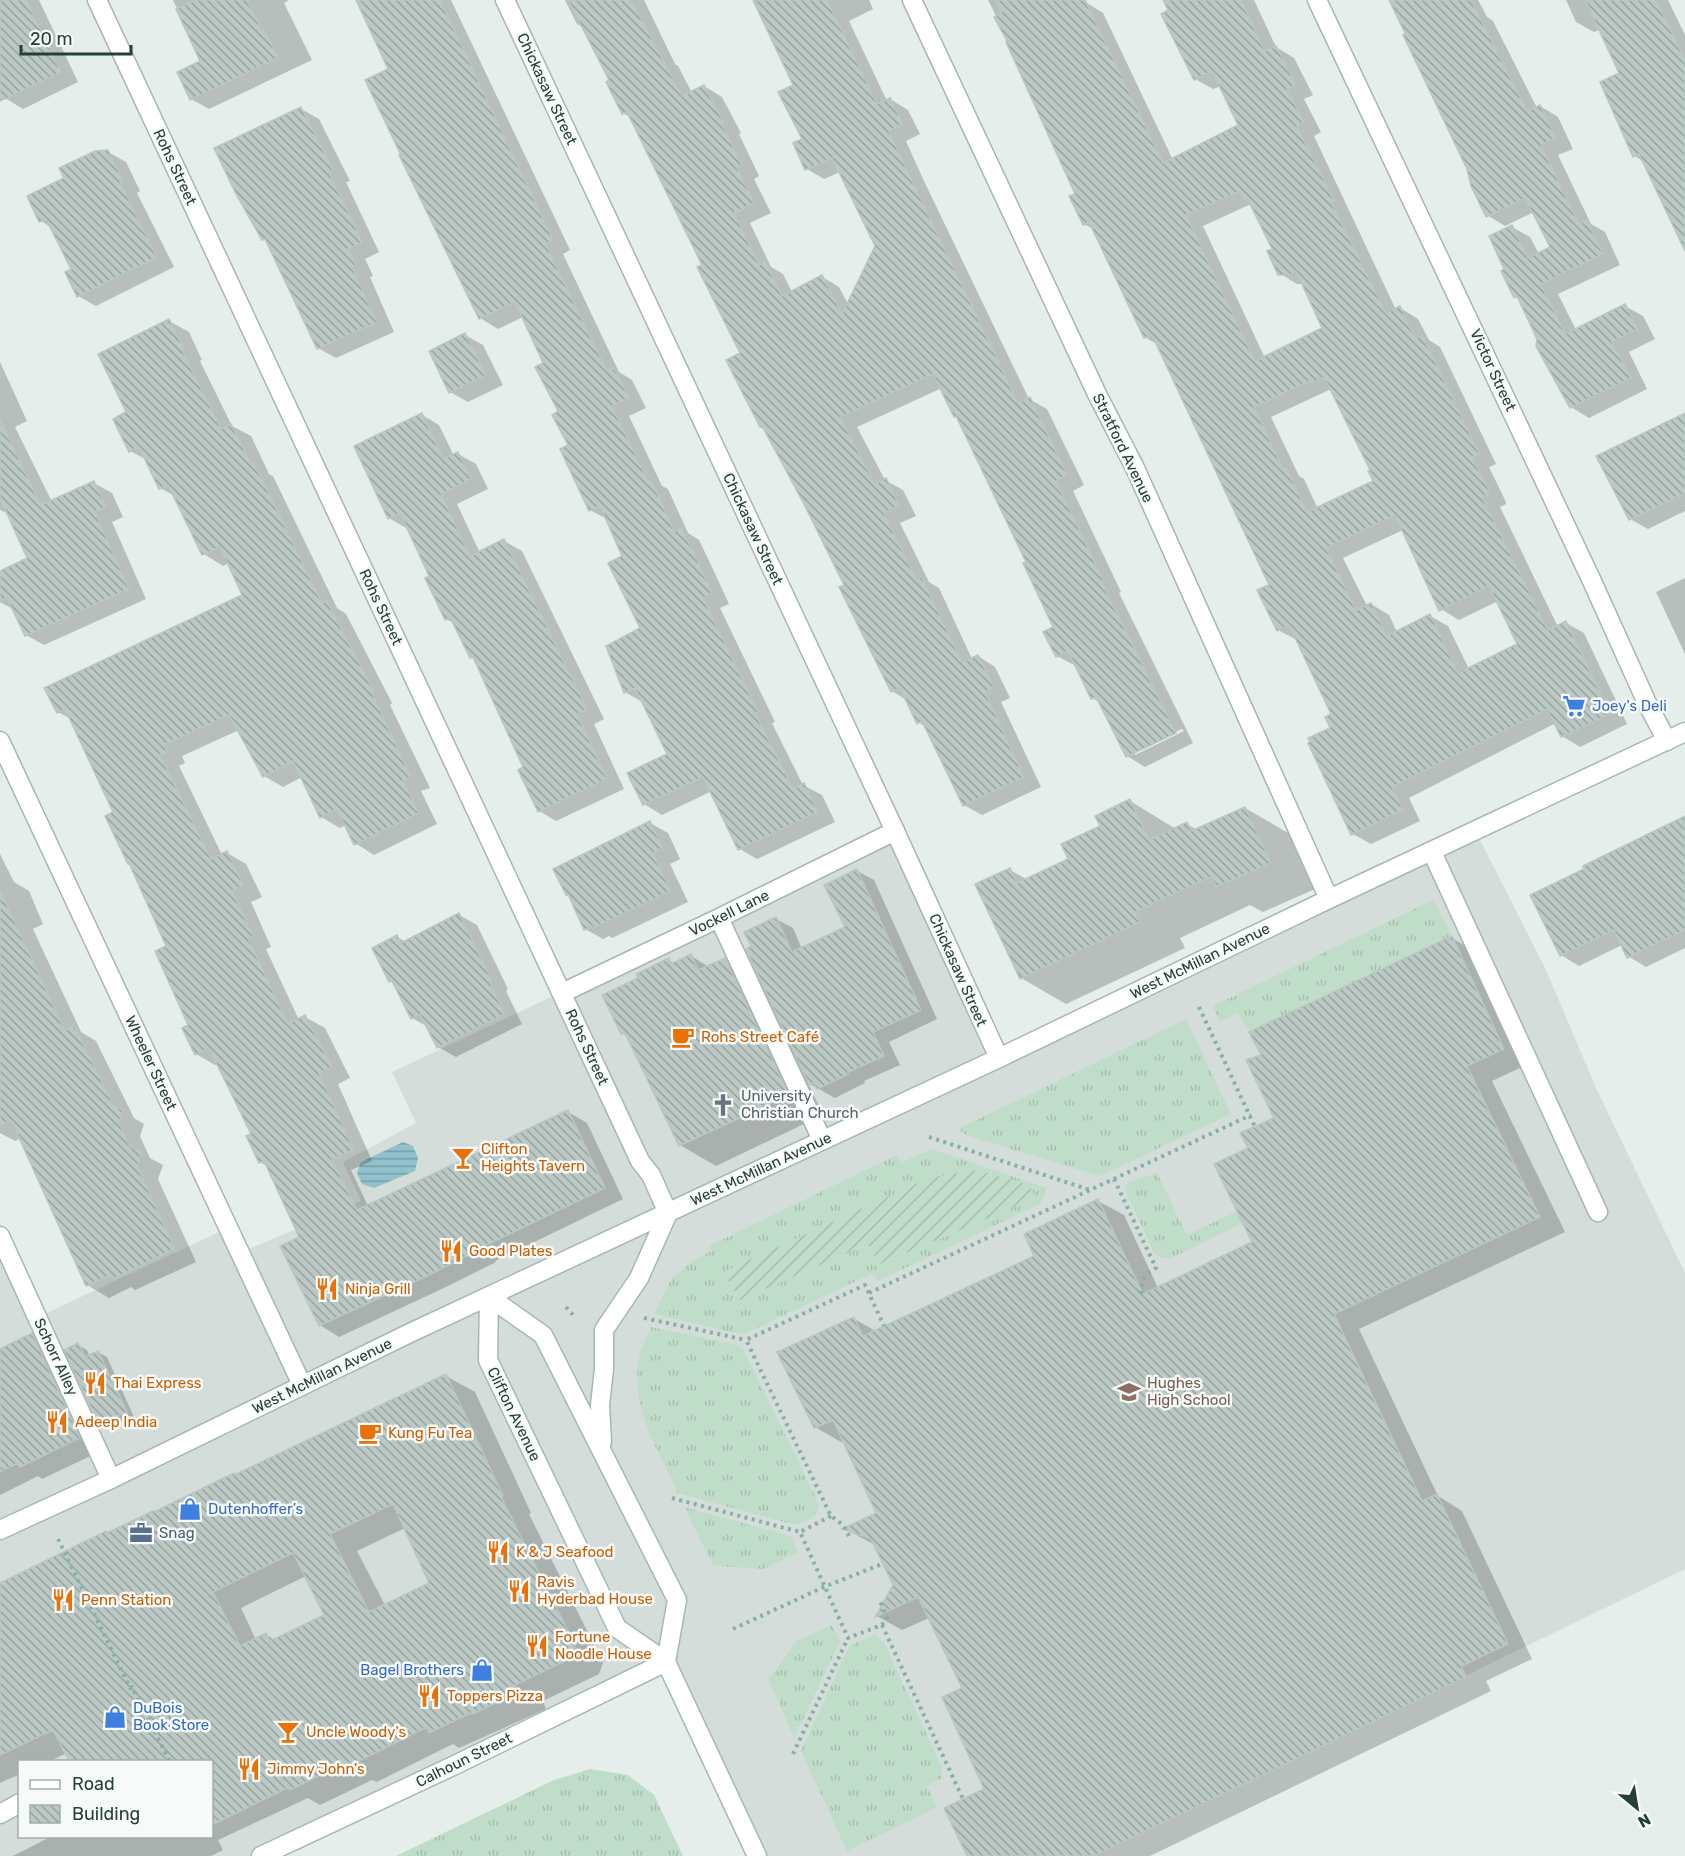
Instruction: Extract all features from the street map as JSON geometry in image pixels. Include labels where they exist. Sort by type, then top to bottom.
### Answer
[{"type":"street","name":"Rohs Street","points":[[98,0],[640,1161],[651,1175],[668,1213]]},
{"type":"street","name":"Chickasaw Street","points":[[505,0],[895,831],[999,1058]]},
{"type":"street","name":"Stratford Avenue","points":[[912,0],[1097,394],[1135,468],[1329,899]]},
{"type":"street","name":"Victor Street","points":[[1317,0],[1667,741]]},
{"type":"street","name":"West McMillan Avenue","points":[[0,1530],[1685,732]]},
{"type":"street","name":"Wheeler Street","points":[[0,741],[302,1385]]},
{"type":"street","name":"Vockell Lane","points":[[562,993],[895,831]]},
{"type":"street","points":[[1432,852],[1598,1212]]},
{"type":"street","points":[[719,918],[822,1140]]},
{"type":"street","points":[[602,1450],[600,1405],[604,1330],[639,1278],[668,1213]]},
{"type":"street","name":"Schorr Alley","points":[[0,1236],[111,1479]]},
{"type":"street","points":[[489,1297],[543,1335],[677,1599],[666,1662]]},
{"type":"street","name":"Clifton Avenue","points":[[489,1297],[488,1360],[612,1618],[617,1628],[666,1662],[758,1856]]},
{"type":"street","name":"Calhoun Street","points":[[261,1856],[286,1851],[666,1662]]},
{"type":"street","points":[[0,1814],[18,1804]]},
{"type":"path","points":[[1199,1007],[1255,1126]]},
{"type":"path","points":[[869,1293],[1251,1115]]},
{"type":"path","points":[[929,1137],[1090,1190]]},
{"type":"path","points":[[1114,1179],[1156,1268],[1145,1274],[1141,1294]]},
{"type":"path","points":[[644,1318],[746,1340],[865,1285],[884,1326]]},
{"type":"path","points":[[566,1307],[576,1318]]},
{"type":"path","points":[[746,1340],[831,1516],[843,1525],[849,1536]]},
{"type":"path","points":[[672,1498],[800,1532],[831,1516]]},
{"type":"path","points":[[800,1532],[848,1638]]},
{"type":"path","points":[[58,1539],[130,1688],[132,1687],[169,1760]]},
{"type":"path","points":[[733,1629],[882,1564]]},
{"type":"path","points":[[793,1754],[848,1638],[882,1625],[887,1618],[880,1601]]},
{"type":"path","points":[[882,1625],[963,1799]]},
{"type":"shaded area","name":"Hughes High School","points":[[1475,830],[1546,970],[1596,1088],[1685,1273],[1685,1569],[1094,1856],[757,1856],[666,1662],[261,1856],[0,1856],[0,1224],[38,1317],[228,1228],[240,1253],[361,1201],[343,1162],[416,1123],[392,1072],[719,918],[895,831],[999,1058]]},
{"type":"green space","points":[[1433,900],[1452,936],[1249,1032],[1238,1013],[1220,1022],[1213,1006]]},
{"type":"green space","points":[[1186,1019],[1231,1114],[1100,1176],[966,1135],[958,1129]]},
{"type":"green space","points":[[932,1149],[1047,1188],[1040,1204],[878,1281],[873,1273],[749,1332],[740,1334],[654,1314],[671,1280],[692,1261],[711,1251],[709,1246],[897,1155],[902,1162]],"holes":[[[1034,1194],[1031,1200],[878,1265],[868,1244],[740,1300],[724,1272]]]},
{"type":"green space","points":[[977,1170],[1029,1185],[1034,1194],[1031,1200],[878,1265],[868,1244],[740,1300],[723,1272],[929,1178]]},
{"type":"green space","points":[[1157,1173],[1187,1235],[1273,1194],[1279,1206],[1171,1258],[1163,1258],[1154,1253],[1125,1190],[1128,1182]]},
{"type":"green space","points":[[651,1327],[737,1345],[743,1349],[819,1504],[814,1516],[806,1521],[792,1524],[678,1493],[654,1444],[638,1393],[639,1357]]},
{"type":"green space","points":[[684,1507],[791,1536],[798,1553],[763,1569],[714,1567]]},
{"type":"green space","points":[[832,1625],[840,1642],[794,1738],[768,1677],[772,1675],[797,1641]]},
{"type":"green space","points":[[876,1634],[884,1643],[942,1767],[942,1778],[927,1786],[937,1807],[847,1851],[801,1751],[849,1646]]},
{"type":"green space","points":[[590,1769],[628,1775],[654,1795],[683,1856],[396,1856],[554,1780]]},
{"type":"water","points":[[403,1142],[413,1146],[418,1158],[415,1171],[374,1188],[362,1184],[357,1173],[361,1162]]},
{"type":"building","points":[[0,0],[26,0],[61,72],[0,101]]},
{"type":"building","points":[[195,0],[247,0],[278,58],[190,100],[177,72],[200,61],[176,9]]},
{"type":"building","points":[[356,0],[440,0],[553,240],[546,244],[580,316],[607,371],[614,368],[629,398],[612,406],[647,479],[650,477],[674,531],[681,528],[694,553],[712,593],[703,598],[758,712],[755,713],[793,789],[804,783],[818,812],[738,850],[703,777],[643,805],[627,773],[667,754],[635,688],[624,693],[606,646],[640,628],[608,563],[622,556],[600,506],[589,511],[560,449],[568,445],[552,415],[558,411],[535,367],[543,363],[515,302],[479,319],[399,155],[401,155],[365,80],[388,69]]},
{"type":"building","points":[[568,0],[631,0],[682,96],[704,85],[724,123],[722,124],[742,166],[737,168],[754,203],[734,213],[759,265],[765,262],[782,296],[822,275],[842,314],[875,246],[832,158],[805,170],[793,143],[802,139],[778,92],[793,85],[753,0],[827,0],[877,104],[890,98],[903,124],[889,131],[1018,403],[1030,397],[1067,475],[1056,481],[1104,582],[1102,583],[1176,733],[1126,757],[1096,697],[1091,699],[1068,651],[1056,657],[1043,632],[1053,627],[1023,563],[1026,562],[956,416],[954,417],[933,374],[840,417],[875,484],[886,478],[899,505],[884,513],[916,579],[921,576],[962,662],[978,655],[994,688],[985,692],[1024,777],[963,806],[922,721],[917,724],[900,688],[891,692],[839,587],[844,585],[804,504],[762,426],[760,427],[726,360],[740,353],[697,267],[702,265],[627,112],[622,114],[606,82],[609,80]]},
{"type":"building","points":[[995,0],[1085,0],[1163,163],[1238,125],[1212,71],[1194,80],[1161,14],[1168,10],[1163,0],[1241,0],[1265,51],[1276,46],[1296,85],[1287,89],[1304,122],[1297,126],[1334,201],[1331,202],[1386,313],[1400,306],[1415,338],[1422,335],[1479,453],[1472,457],[1489,490],[1488,494],[1482,497],[1548,630],[1566,621],[1610,714],[1561,737],[1547,709],[1392,787],[1403,810],[1351,835],[1308,743],[1310,742],[1308,738],[1330,728],[1325,717],[1331,714],[1289,625],[1277,631],[1257,590],[1269,585],[1152,335],[1144,338],[1089,222],[1083,225],[1069,196],[1075,194],[1007,41],[994,17],[1002,13]],"holes":[[[1240,191],[1244,199],[1247,198],[1272,249],[1267,251],[1278,275],[1290,275],[1296,271],[1322,328],[1255,361],[1186,215]],[[1324,377],[1370,470],[1368,471],[1373,481],[1307,512],[1286,467],[1283,469],[1254,407],[1311,380],[1313,383]],[[1395,515],[1439,611],[1489,586],[1517,644],[1458,673],[1430,614],[1387,636],[1371,603],[1356,610],[1326,548]]]},
{"type":"building","points":[[1389,0],[1471,0],[1527,111],[1540,105],[1556,138],[1541,145],[1579,224],[1587,220],[1603,254],[1541,284],[1565,334],[1625,304],[1638,329],[1612,342],[1631,378],[1570,408],[1536,346],[1537,339],[1517,296],[1514,298],[1501,271],[1504,269],[1489,236],[1512,225],[1528,258],[1550,247],[1525,198],[1486,217],[1471,186],[1467,169],[1403,35],[1405,33]]},
{"type":"building","points":[[1585,0],[1656,0],[1685,60],[1685,251],[1639,154],[1633,157],[1600,82],[1619,73]]},
{"type":"building","points":[[301,107],[333,170],[329,172],[362,242],[348,249],[356,265],[352,267],[377,322],[317,349],[265,239],[262,240],[236,194],[214,148]]},
{"type":"building","points":[[108,150],[123,181],[120,182],[157,257],[77,297],[65,272],[71,269],[46,219],[39,222],[27,196],[64,178],[59,168],[95,151]]},
{"type":"building","points":[[169,319],[221,429],[231,424],[251,464],[254,463],[322,603],[327,601],[374,692],[372,693],[411,777],[403,780],[419,813],[354,845],[337,809],[320,818],[293,761],[263,777],[229,715],[164,745],[167,752],[160,755],[211,859],[227,851],[244,886],[232,891],[253,936],[248,938],[288,1024],[305,1015],[332,1067],[319,1073],[354,1150],[332,1159],[357,1210],[568,1110],[605,1188],[427,1276],[319,1326],[280,1246],[299,1237],[264,1161],[259,1163],[246,1136],[251,1134],[209,1048],[195,1055],[182,1028],[188,1025],[155,951],[166,946],[105,816],[113,812],[65,709],[57,713],[44,688],[242,595],[220,547],[202,555],[168,485],[159,489],[139,447],[129,452],[113,419],[126,412],[98,354]]},
{"type":"building","points":[[465,333],[486,375],[449,393],[429,351]]},
{"type":"building","points":[[422,413],[443,459],[458,452],[471,479],[441,494],[470,556],[504,539],[587,709],[577,714],[607,779],[538,812],[518,770],[523,767],[473,657],[470,658],[450,617],[445,620],[425,578],[429,576],[400,513],[388,519],[354,446]]},
{"type":"building","points":[[1685,413],[1685,493],[1629,520],[1596,456]]},
{"type":"building","points":[[0,420],[41,505],[94,481],[106,507],[95,512],[129,589],[25,636],[7,598],[0,601],[0,571],[27,558],[0,498]]},
{"type":"building","points":[[1130,799],[1149,840],[1187,822],[1191,831],[1245,807],[1271,863],[1216,887],[1212,876],[1135,912],[1140,922],[1020,979],[975,884],[1010,868],[1017,883],[1068,859],[1061,844],[1100,826],[1095,816]]},
{"type":"building","points":[[1685,816],[1685,930],[1627,958],[1614,930],[1560,956],[1530,895]]},
{"type":"building","points":[[650,821],[663,848],[653,853],[671,891],[593,928],[592,926],[584,930],[568,894],[566,895],[553,869]]},
{"type":"building","points":[[857,869],[921,1010],[873,1032],[884,1056],[817,1089],[814,1083],[809,1085],[746,949],[751,946],[744,932],[776,917],[792,952],[845,927],[824,885]]},
{"type":"building","points":[[0,890],[65,1031],[74,1026],[114,1106],[123,1110],[119,1123],[130,1147],[142,1152],[137,1166],[175,1249],[113,1279],[111,1275],[86,1286],[11,1120],[0,1126]]},
{"type":"building","points":[[459,913],[505,1014],[437,1048],[420,1014],[411,1019],[372,948],[397,935],[401,943]]},
{"type":"building","name":"Hughes High School","points":[[1452,936],[1504,1049],[1467,1066],[1540,1217],[1334,1314],[1422,1501],[1437,1494],[1508,1644],[1461,1666],[1466,1677],[1094,1856],[967,1856],[944,1808],[984,1789],[942,1697],[962,1688],[918,1597],[875,1617],[893,1585],[871,1539],[842,1529],[876,1513],[833,1420],[814,1428],[777,1352],[854,1317],[863,1336],[1034,1256],[1024,1234],[1098,1199],[1143,1294],[1252,1242],[1214,1164],[1248,1148],[1240,1133],[1274,1118],[1246,1060],[1261,1055],[1249,1032]]},
{"type":"building","points":[[691,954],[698,970],[725,958],[789,1095],[679,1146],[625,1033],[621,1034],[602,995],[638,978],[636,974],[669,958],[671,964]]},
{"type":"building","points":[[32,1333],[80,1438],[20,1467],[18,1463],[0,1472],[0,1349]]},
{"type":"building","name":"Thai Express","points":[[78,1343],[85,1357],[98,1351],[127,1412],[99,1425],[64,1350]]},
{"type":"building","points":[[446,1374],[503,1496],[501,1497],[575,1645],[571,1658],[515,1685],[518,1692],[472,1714],[429,1733],[427,1727],[347,1767],[345,1763],[290,1790],[289,1787],[213,1825],[213,1760],[68,1760],[53,1730],[0,1755],[0,1583],[106,1531],[107,1533],[154,1512],[234,1473],[234,1475]],"holes":[[[393,1504],[429,1583],[369,1612],[330,1534]],[[293,1553],[324,1615],[270,1641],[266,1633],[240,1646],[213,1592]]]},
{"type":"place","name":"Joey's Deli","points":[[1574,706]]},
{"type":"place","name":"Rohs Street Café","points":[[683,1037]]},
{"type":"place","name":"University Christian Church","points":[[723,1105]]},
{"type":"place","name":"Clifton Heights Tavern","points":[[463,1158]]},
{"type":"place","name":"Good Plates","points":[[451,1251]]},
{"type":"place","name":"Ninja Grill","points":[[327,1289]]},
{"type":"place","name":"Thai Express","points":[[95,1383]]},
{"type":"place","name":"Hughes High School","points":[[1129,1392]]},
{"type":"place","name":"Adeep India","points":[[57,1422]]},
{"type":"place","name":"Kung Fu Tea","points":[[370,1433]]},
{"type":"place","name":"Dutenhoffer’s","points":[[190,1509]]},
{"type":"place","name":"Snag","points":[[141,1533]]},
{"type":"place","name":"K & J Seafood","points":[[498,1552]]},
{"type":"place","name":"Ravis Hyderbad House","points":[[519,1591]]},
{"type":"place","name":"Penn Station","points":[[63,1600]]},
{"type":"place","name":"Fortune Noodle House","points":[[537,1646]]},
{"type":"place","name":"Bagel Brothers","points":[[482,1670]]},
{"type":"place","name":"Toppers Pizza","points":[[429,1696]]},
{"type":"place","name":"DuBois Book Store","points":[[115,1717]]},
{"type":"place","name":"Uncle Woody's","points":[[288,1732]]},
{"type":"place","name":"Jimmy John's","points":[[249,1769]]}]
